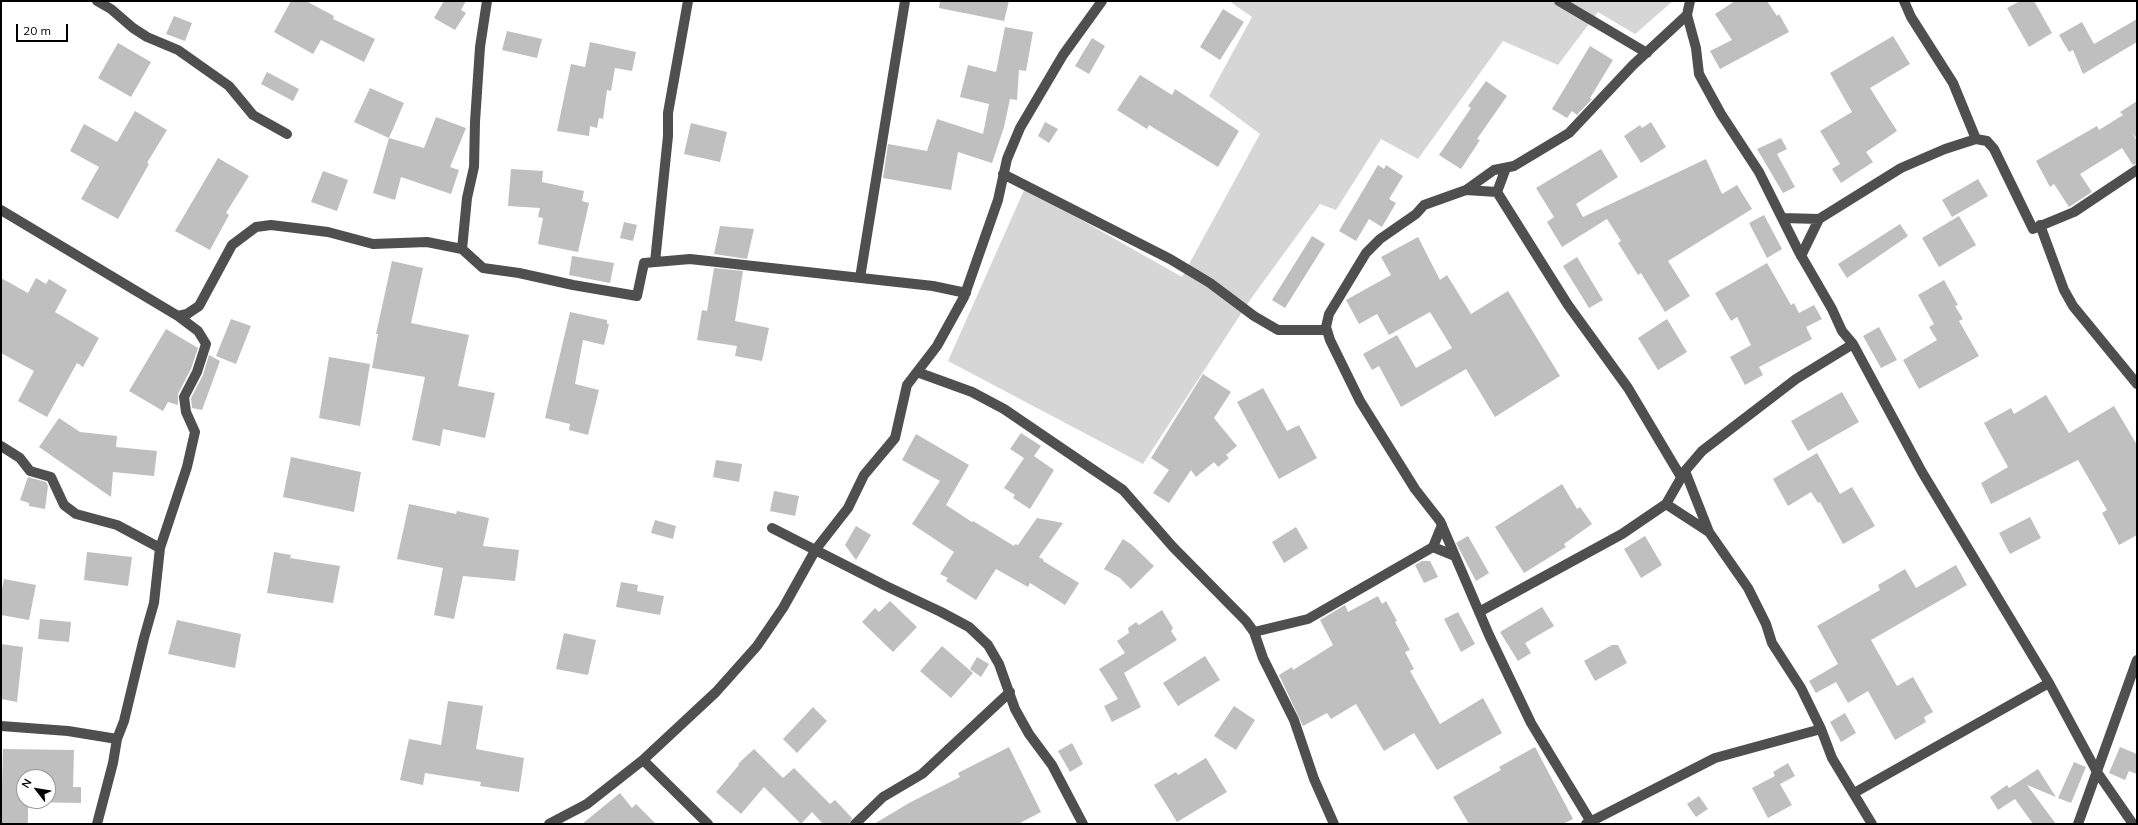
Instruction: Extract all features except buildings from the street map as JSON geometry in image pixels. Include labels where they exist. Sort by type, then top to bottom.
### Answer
[{"type":"street","points":[[97,1],[111,8],[142,34],[178,50],[229,86],[254,115],[287,134]]},
{"type":"street","points":[[462,249],[467,198],[474,167],[475,122],[480,47],[487,1]]},
{"type":"street","points":[[655,262],[668,136],[668,113],[688,1]]},
{"type":"street","points":[[860,278],[905,1]]},
{"type":"street","points":[[549,824],[587,804],[643,760],[716,692],[757,646],[783,608],[816,549],[848,508],[864,475],[895,438],[907,385],[937,346],[966,293],[998,200],[1007,159],[1020,128],[1063,55],[1102,1]]},
{"type":"street","points":[[1559,1],[1647,53]]},
{"type":"street","points":[[1904,1],[1911,17],[1953,83],[1976,139]]},
{"type":"street","points":[[1688,6],[1647,53],[1613,85],[1569,133],[1520,163],[1494,170],[1466,190],[1424,205],[1416,214],[1380,239],[1366,253],[1329,314],[1327,330],[1330,340],[1360,401],[1415,489],[1442,525],[1479,612],[1531,723],[1589,823],[1715,758],[1821,729]]},
{"type":"street","points":[[1688,6],[1699,74],[1721,114],[1759,172],[1801,256],[1832,309],[1842,331],[1853,344],[1922,472],[2049,683],[2097,772],[2133,824]]},
{"type":"street","points":[[1801,256],[1819,219],[1901,168],[1945,149],[1976,139],[1987,141],[1994,149],[2033,228],[2074,212],[2137,170]]},
{"type":"street","points":[[1497,192],[1506,168]]},
{"type":"street","points":[[1003,174],[1170,259],[1210,283],[1254,316],[1278,330],[1327,330]]},
{"type":"street","points":[[1466,190],[1497,192]]},
{"type":"street","points":[[1497,192],[1568,304],[1628,388],[1683,474],[1709,532],[1748,588],[1766,624],[1772,643],[1801,688],[1821,729],[1832,758],[1872,824]]},
{"type":"street","points":[[1,210],[178,316],[198,331],[206,344],[197,372],[184,397],[186,412],[195,432],[187,466],[160,548],[154,602],[124,721],[117,739],[97,824]]},
{"type":"street","points":[[1782,218],[1819,219]]},
{"type":"street","points":[[2040,225],[2064,290],[2073,306],[2137,384]]},
{"type":"street","points":[[191,326],[195,311],[232,246],[256,227],[282,226],[328,232],[373,244],[427,242],[462,249],[484,268],[519,273],[573,285],[637,296],[644,262],[690,259],[933,286],[966,293]]},
{"type":"street","points":[[178,316],[195,311]]},
{"type":"street","points":[[1479,612],[1622,534],[1666,504],[1683,474],[1702,451],[1796,379],[1853,344]]},
{"type":"street","points":[[917,372],[972,392],[1004,409],[1074,455],[1123,490],[1254,632],[1263,658],[1294,720],[1314,779],[1334,824]]},
{"type":"street","points":[[1,446],[20,458],[30,471],[51,477],[64,505],[76,514],[117,525],[160,548]]},
{"type":"street","points":[[1666,504],[1709,532]]},
{"type":"street","points":[[1254,632],[1308,619],[1433,547],[1442,525]]},
{"type":"street","points":[[772,528],[969,628],[988,645],[1000,664],[1015,709],[1029,734],[1052,765],[1083,824]]},
{"type":"street","points":[[1433,547],[1455,556]]},
{"type":"street","points":[[2078,824],[2137,660]]},
{"type":"street","points":[[1854,793],[2049,683]]},
{"type":"street","points":[[856,824],[883,797],[922,774],[1010,692]]},
{"type":"street","points":[[1,726],[68,731],[117,739]]},
{"type":"street","points":[[643,760],[708,824]]},
{"type":"shaded area","points":[[1229,1],[1673,1],[1635,34],[1598,12],[1558,65],[1503,41],[1418,159],[1381,139],[1336,210],[1320,204],[1250,300],[1143,464],[948,361],[1025,188],[1182,277],[1260,134],[1209,96],[1252,17]]}]
